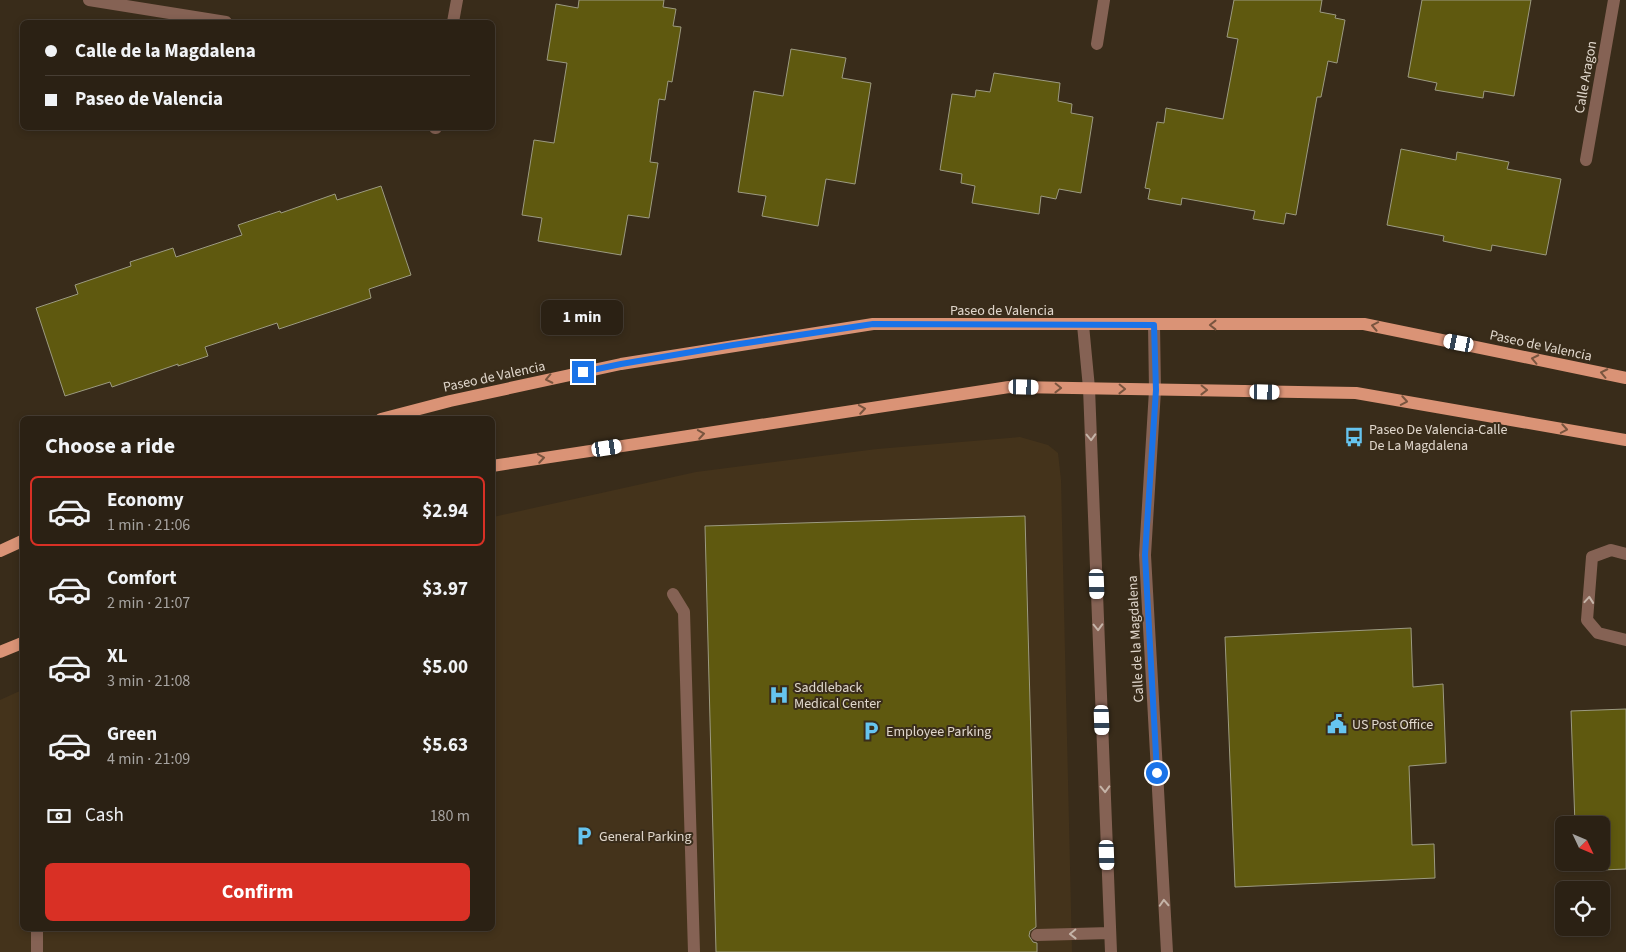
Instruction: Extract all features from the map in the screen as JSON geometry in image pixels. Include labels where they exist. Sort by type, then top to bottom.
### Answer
[{"type":"main road","name":"Paseo de Valencia","points":[[392,416],[450,401],[621,364],[873,324],[1364,324],[1626,378]]},
{"type":"main road","points":[[495,466],[1009,387],[1356,393],[1626,440]]},
{"type":"main road","points":[[0,552],[20,543]]},
{"type":"main road","points":[[0,652],[20,644]]},
{"type":"street","points":[[89,0],[214,20]]},
{"type":"street","points":[[453,20],[457,0]]},
{"type":"street","points":[[1097,44],[1104,0]]},
{"type":"street","name":"Calle Aragon","points":[[1586,160],[1614,0]]},
{"type":"street","points":[[1083,325],[1089,388],[1111,952]]},
{"type":"street","name":"Calle de la Magdalena","points":[[1154,325],[1156,390],[1145,555],[1167,952]]},
{"type":"street","points":[[1626,554],[1611,550],[1592,557],[1587,620],[1598,633],[1626,640]]},
{"type":"street","points":[[673,594],[684,612],[694,952]]},
{"type":"street","points":[[37,931],[38,952]]},
{"type":"street","points":[[1037,935],[1110,933]]},
{"type":"shaded area","name":"Saddleback Medical Center","points":[[1020,437],[1048,445],[1058,453],[1061,480],[1072,952],[0,952],[0,700],[20,691],[20,931],[495,931],[495,517],[696,472],[877,449]]},
{"type":"building","points":[[579,0],[664,0],[663,7],[676,9],[673,26],[681,27],[672,82],[668,81],[665,100],[659,99],[650,162],[658,163],[649,218],[628,215],[621,255],[538,241],[542,218],[522,215],[534,140],[554,143],[567,63],[547,60],[556,4],[578,8]]},
{"type":"building","points":[[1234,0],[1322,0],[1320,12],[1336,15],[1335,18],[1345,20],[1337,63],[1328,61],[1321,97],[1317,97],[1296,215],[1286,213],[1284,224],[1253,219],[1255,211],[1182,198],[1181,205],[1148,199],[1150,189],[1145,188],[1157,122],[1164,123],[1166,108],[1223,119],[1238,39],[1227,37]]},
{"type":"building","points":[[1422,0],[1531,0],[1514,96],[1484,91],[1483,98],[1435,90],[1437,83],[1408,77]]},
{"type":"building","points":[[791,49],[846,58],[842,78],[871,83],[855,184],[826,179],[818,226],[762,216],[766,196],[738,192],[754,91],[783,96]]},
{"type":"building","points":[[994,73],[1060,83],[1058,101],[1072,104],[1071,113],[1093,117],[1081,193],[1059,189],[1056,199],[1041,196],[1039,214],[972,203],[975,186],[961,183],[962,174],[940,170],[952,94],[975,97],[976,90],[990,92]]},
{"type":"building","points":[[1401,149],[1456,160],[1457,152],[1509,162],[1507,169],[1561,179],[1546,255],[1492,245],[1491,251],[1443,241],[1444,236],[1387,225]]},
{"type":"building","points":[[381,186],[411,275],[369,289],[371,298],[279,329],[277,323],[205,347],[208,356],[178,366],[178,364],[112,387],[110,382],[65,396],[36,308],[78,294],[75,285],[131,266],[130,262],[173,248],[176,257],[242,235],[238,225],[280,211],[281,213],[335,194],[337,200]]},
{"type":"building","name":"Employee Parking","points":[[1025,516],[1036,927],[1030,931],[1029,936],[1033,942],[1037,943],[1037,952],[716,952],[705,526]]},
{"type":"building","name":"US Post Office","points":[[1411,628],[1413,687],[1443,684],[1446,763],[1409,766],[1412,845],[1434,844],[1435,878],[1235,887],[1225,637]]},
{"type":"building","points":[[1626,709],[1626,869],[1610,870],[1610,816],[1575,816],[1571,711]]},
{"type":"place","name":"Paseo De Valencia-Calle De La Magdalena","points":[[1354,437]]},
{"type":"place","name":"Saddleback Medical Center","points":[[779,695]]},
{"type":"place","name":"US Post Office","points":[[1337,724]]},
{"type":"place","name":"Employee Parking","points":[[871,731]]},
{"type":"place","name":"General Parking","points":[[584,836]]},
{"type":"route","points":[[583,372],[733,345],[873,324],[1154,325],[1156,390],[1145,555],[1157,773]]}]
